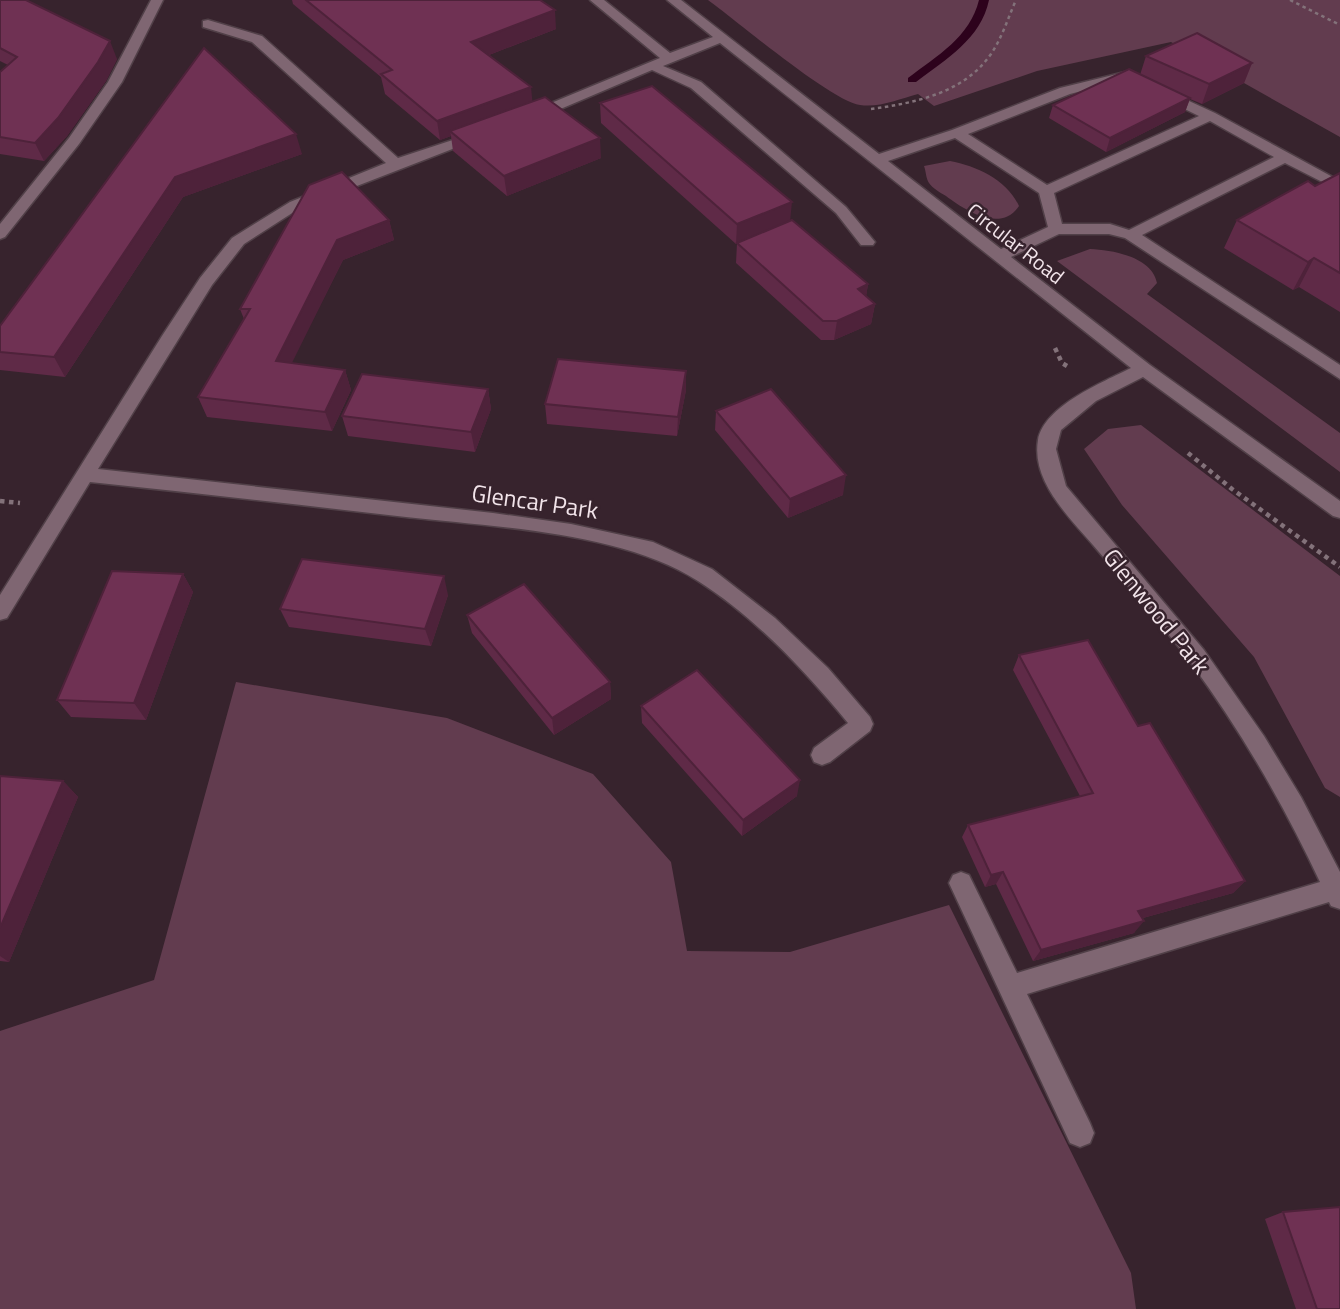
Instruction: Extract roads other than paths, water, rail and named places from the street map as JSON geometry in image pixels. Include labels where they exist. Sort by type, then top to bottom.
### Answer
[{"type":"street","points":[[0,234],[74,141],[115,82],[157,0]]},
{"type":"street","points":[[596,0],[660,62],[696,85],[841,210],[867,242]]},
{"type":"street","name":"Circular Road","points":[[673,0],[1144,369],[1340,512]]},
{"type":"street","points":[[208,24],[257,39],[396,164]]},
{"type":"street","points":[[520,121],[723,37]]},
{"type":"street","points":[[876,160],[957,133],[1065,91],[1125,76],[1210,116],[1340,187]]},
{"type":"street","points":[[1046,191],[1210,116]]},
{"type":"street","points":[[0,612],[178,323],[238,241],[295,205],[396,164],[495,130]]},
{"type":"street","points":[[957,133],[1046,191],[1056,229]]},
{"type":"street","points":[[1131,235],[1285,156]]},
{"type":"street","points":[[999,256],[1056,229],[1110,229],[1131,235],[1340,373]]},
{"type":"street","name":"Glenwood Park","points":[[1144,369],[1086,400],[1058,420],[1047,438],[1049,463],[1058,489],[1197,657],[1235,710],[1339,891]]},
{"type":"street","name":"Glencar Park","points":[[84,474],[571,530],[646,547],[705,575],[768,624],[820,674],[862,724],[822,755]]},
{"type":"street","points":[[961,883],[1080,1133]]},
{"type":"street","points":[[1010,987],[1339,891]]},
{"type":"waterway","points":[[912,80],[967,36],[981,13],[984,0]]}]
